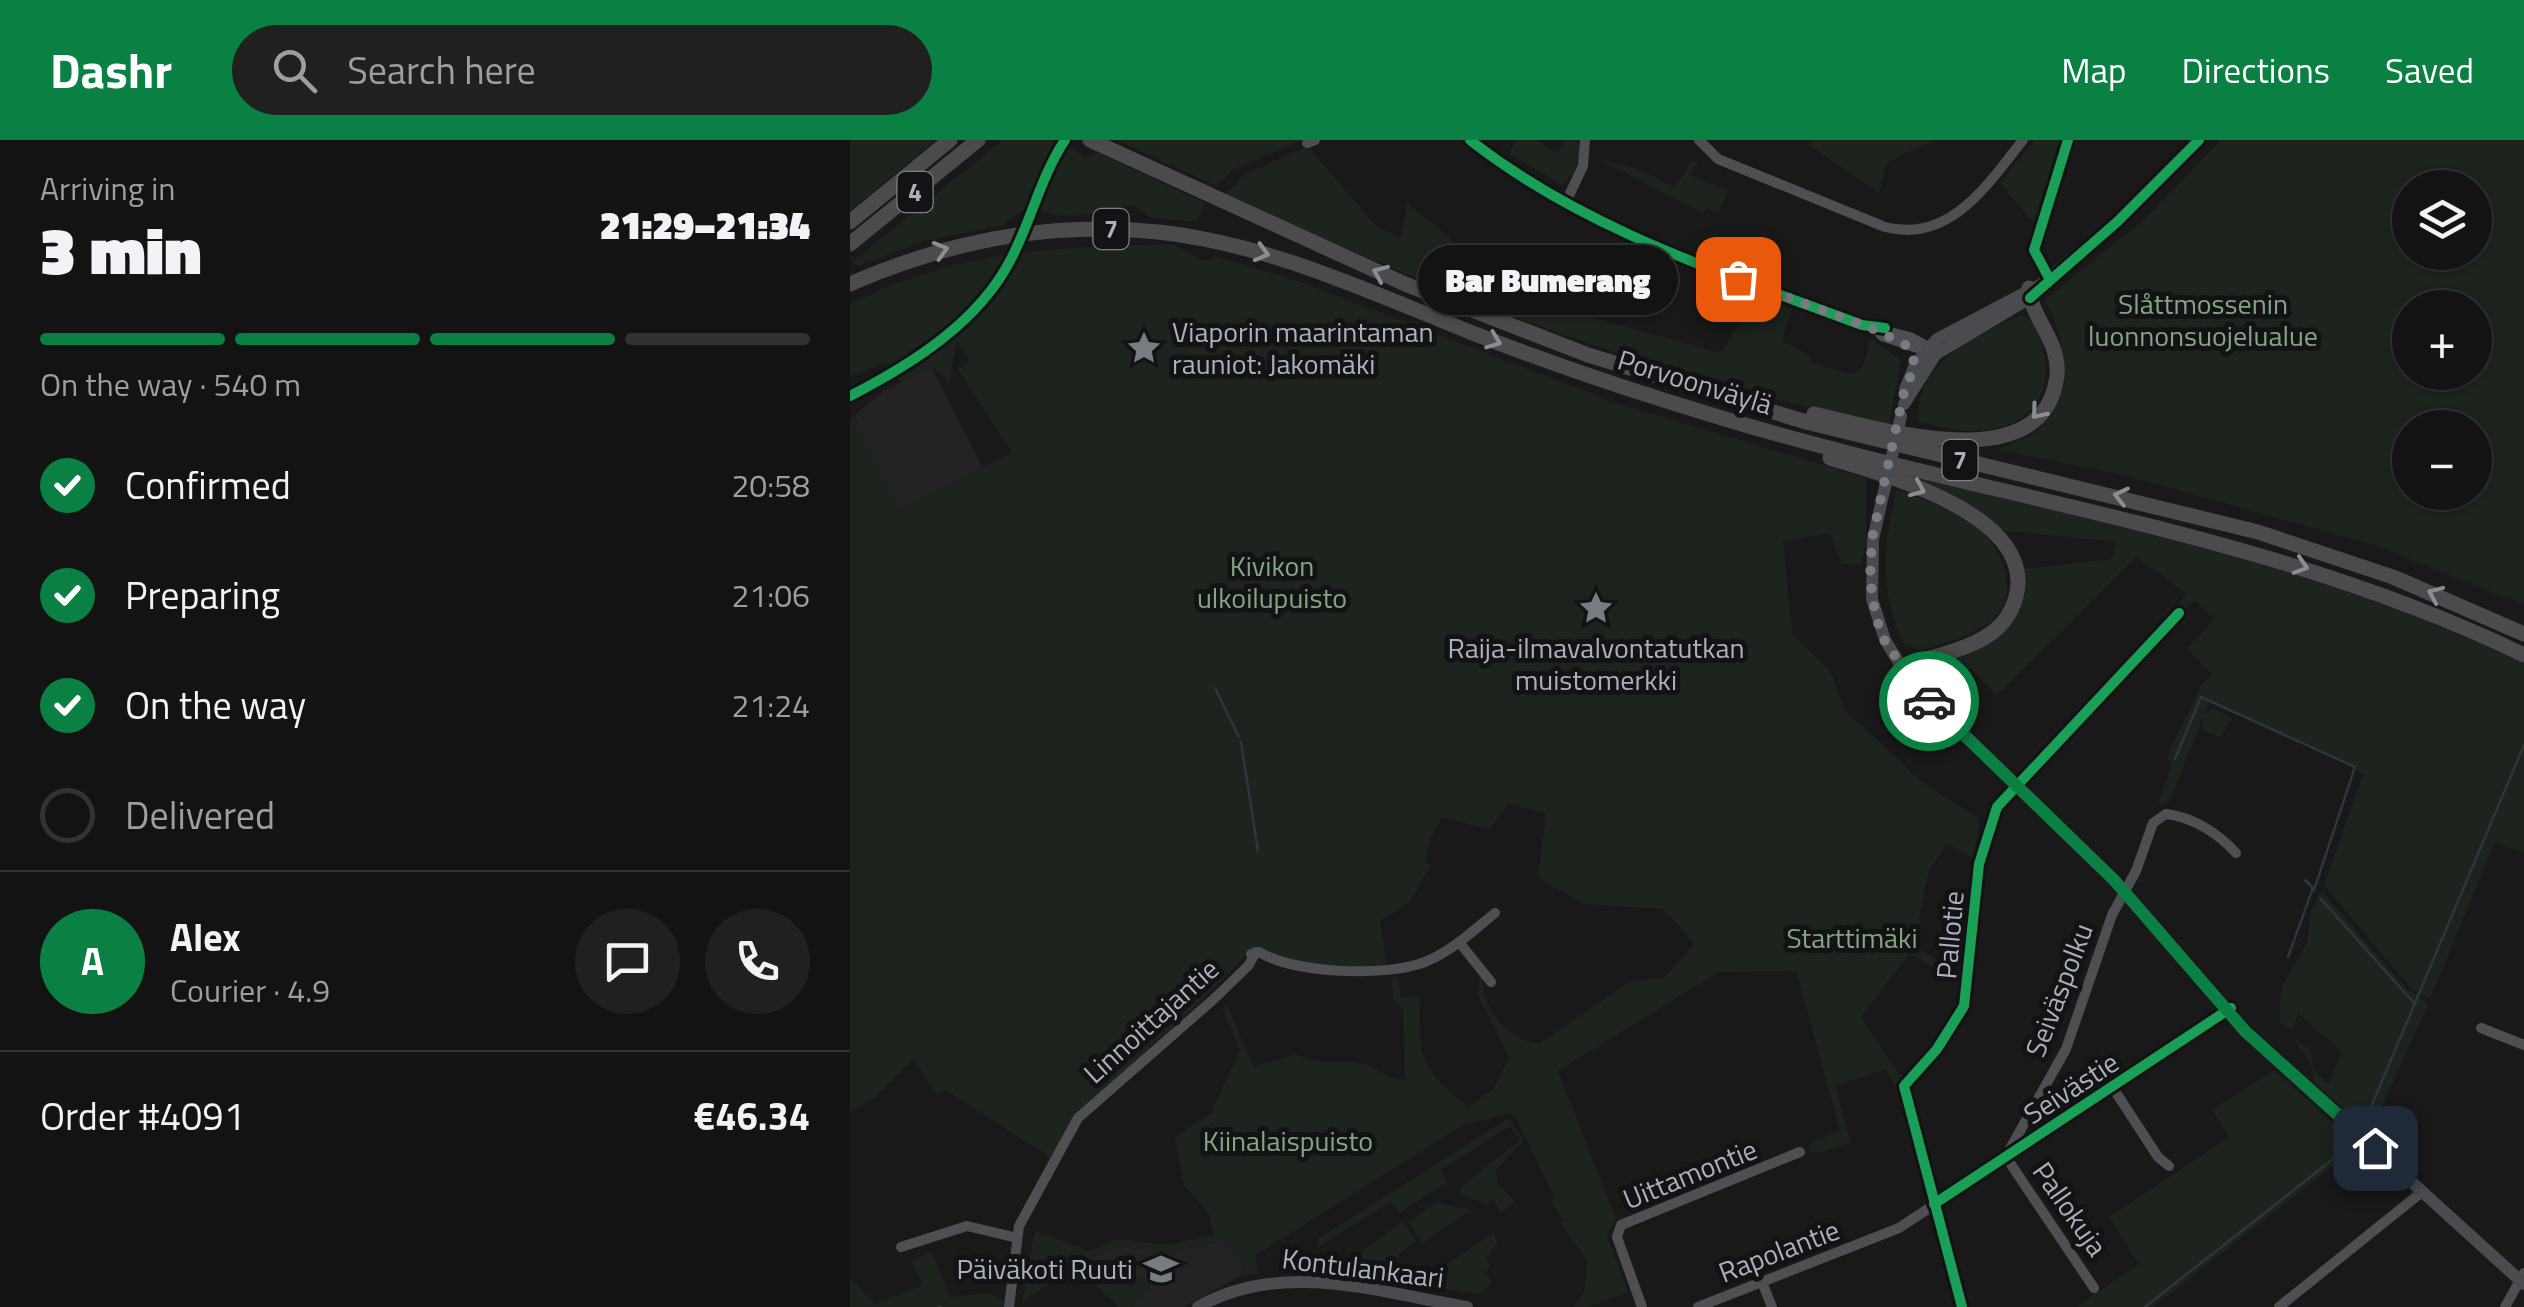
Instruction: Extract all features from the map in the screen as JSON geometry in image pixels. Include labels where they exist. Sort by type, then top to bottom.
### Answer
[{"type":"highway","name":"4","points":[[850,222],[950,140]]},
{"type":"highway","name":"4","points":[[850,244],[978,140]]},
{"type":"highway","name":"Porvoonväylä","points":[[1090,140],[1470,312],[1707,393],[1872,439],[2258,532],[2393,577],[2524,634]]},
{"type":"highway","name":"Porvoonväylä","points":[[850,284],[945,249],[1028,233],[1123,229],[1198,238],[1303,265],[1539,358],[1728,420],[2208,538],[2346,580],[2524,656]]},
{"type":"highway","points":[[1707,393],[1947,439],[2006,436],[2039,415],[2056,376],[2053,341],[2033,291]]},
{"type":"highway","points":[[1728,420],[1931,494],[1981,521],[2006,546],[2017,570],[2018,586],[2005,620],[1979,640],[1900,668]]},
{"type":"main road","points":[[2197,141],[2117,222],[2033,291],[1930,350],[1915,365],[1905,386],[1872,539],[1870,579],[1876,618],[1900,668],[2125,892],[2228,1010],[2523,1278]]},
{"type":"main road","points":[[1902,410],[1930,350]]},
{"type":"main road","name":"Kontulankaari","points":[[1198,1307],[1234,1289],[1288,1280],[1467,1307]]},
{"type":"street","points":[[1470,140],[1564,204],[1624,234],[1876,330],[1907,346],[1930,350]]},
{"type":"street","points":[[1564,204],[1584,166],[1586,140]]},
{"type":"street","points":[[1699,140],[1718,159],[1884,227],[1907,231],[1940,223],[1968,206],[2023,140]]},
{"type":"street","points":[[1876,330],[1885,328],[1930,350]]},
{"type":"street","points":[[1907,346],[1915,365]]},
{"type":"street","name":"Pallotie","points":[[1962,1307],[1902,1092],[1964,1006],[1989,820],[2015,784],[2179,612]]},
{"type":"street","name":"Seiväspolku","points":[[2006,1157],[2066,1049],[2112,915],[2153,823],[2166,814],[2222,837],[2236,853]]},
{"type":"street","points":[[1491,982],[1459,942],[1495,913]]},
{"type":"street","name":"Linnoittajantie","points":[[1009,1307],[1018,1236],[1026,1212],[1076,1126],[1092,1106],[1256,952],[1283,965],[1303,968],[1395,968],[1428,961],[1459,942]]},
{"type":"street","name":"Seivästie","points":[[1877,1237],[1934,1204],[2228,1010]]},
{"type":"street","points":[[2481,1028],[2524,1046]]},
{"type":"street","points":[[2113,1088],[2158,1157],[2169,1166]]},
{"type":"street","name":"Uittamontie","points":[[1642,1307],[1616,1238],[1621,1225],[1800,1152]]},
{"type":"street","name":"Pallokuja","points":[[2006,1157],[2094,1288]]},
{"type":"street","points":[[2279,1307],[2423,1191]]},
{"type":"street","points":[[901,1247],[967,1226],[1018,1236]]},
{"type":"street","name":"Rapolantie","points":[[1698,1307],[1877,1237]]},
{"type":"street","points":[[2504,1307],[2523,1278]]},
{"type":"street","points":[[1762,1282],[1772,1307]]},
{"type":"shaded area","points":[[931,366],[983,468],[899,509],[854,416],[882,392]]},
{"type":"shaded area","name":"Päiväkoti Ruuti","points":[[1221,1241],[1241,1259],[1241,1276],[1184,1307],[1119,1307],[1073,1263],[1121,1247],[1171,1252]]},
{"type":"green space","points":[[850,140],[936,140],[850,211]]},
{"type":"green space","points":[[1003,140],[1058,140],[1086,157],[1096,152],[1205,203],[1196,222],[1152,218],[1132,205],[1065,215],[1030,206],[1002,225],[924,241],[859,266],[852,262]]},
{"type":"green space","points":[[1117,140],[1302,140],[1234,169],[1216,186]]},
{"type":"green space","points":[[1516,140],[1535,140],[1558,153],[1565,140],[1576,140],[1579,158],[1575,170],[1562,185],[1509,153]]},
{"type":"green space","points":[[1816,140],[1935,140],[1887,162],[1879,193],[1807,144]]},
{"type":"green space","points":[[2035,140],[2063,140],[2036,225],[2000,183]]},
{"type":"green space","name":"Slåttmossenin luonnonsuojelualue","points":[[2220,140],[2524,140],[2524,605],[2377,546],[2124,475],[1999,450],[2028,437],[2044,424],[2061,392],[2063,355],[2045,300],[2145,219]]},
{"type":"green space","points":[[1308,146],[1377,227],[1401,239],[1407,203],[1487,268],[1558,299],[1576,313],[1721,353],[1748,308],[1736,300],[1741,289],[1792,309],[1782,340],[1810,356],[1809,362],[1852,374],[1863,367],[1870,338],[1901,360],[1889,425],[1717,384],[1550,330],[1387,266],[1226,194],[1245,174]]},
{"type":"green space","points":[[1600,160],[1632,167],[1675,187],[1691,162],[1698,160],[1690,175],[1728,191],[1719,212],[1706,209],[1703,213]]},
{"type":"green space","name":"Kivikon ulkoilupuisto","points":[[1171,244],[1204,261],[1215,256],[1298,281],[1616,403],[1866,478],[1866,543],[1861,566],[1841,563],[1830,533],[1783,542],[1792,633],[1830,670],[1845,710],[1923,783],[1979,818],[1974,859],[1946,843],[1928,874],[1914,946],[1964,975],[1963,983],[1909,954],[1861,1017],[1899,1074],[1905,1075],[1898,1092],[1886,1069],[1835,1086],[1851,1143],[1812,1154],[1808,1144],[1840,1131],[1796,971],[1719,972],[1558,1071],[1616,1219],[1607,1235],[1628,1292],[1587,1307],[1573,1307],[1584,1293],[1587,1261],[1560,1223],[1563,1220],[1551,1202],[1555,1199],[1515,1116],[1509,1113],[1463,1125],[1256,1255],[1258,1273],[1241,1276],[1241,1259],[1220,1241],[1171,1252],[1121,1247],[1073,1263],[1022,1304],[1035,1230],[1089,1251],[1117,1239],[1170,1245],[1213,1235],[1209,1213],[1184,1185],[1175,1137],[1211,1113],[1240,1050],[1222,1009],[1227,1005],[1254,1067],[1295,1054],[1358,1063],[1389,1077],[1405,1079],[1403,1009],[1393,1000],[1391,979],[1398,976],[1401,998],[1420,995],[1425,1060],[1440,1081],[1469,1107],[1494,1088],[1509,1058],[1478,995],[1480,975],[1485,997],[1500,1021],[1514,1034],[1539,1044],[1629,982],[1664,977],[1695,944],[1663,909],[1583,904],[1538,877],[1546,814],[1509,803],[1489,830],[1443,817],[1430,838],[1425,862],[1431,864],[1410,903],[1380,921],[1387,966],[1301,966],[1250,950],[1199,1004],[1092,1104],[1047,1163],[1047,1155],[944,1089],[938,1097],[913,1059],[873,1099],[850,1112],[850,418],[854,416],[899,508],[1012,453],[958,370],[969,360],[957,340],[949,382],[931,366],[901,382],[886,362],[850,377],[850,304],[930,272],[968,262],[1046,250]]},
{"type":"green space","points":[[2021,315],[2032,319],[2044,351],[2045,378],[2038,400],[2023,416],[2003,426],[1978,431],[1919,421],[1926,383],[1937,367],[1968,342]]},
{"type":"green space","points":[[1896,471],[2200,543],[2381,601],[2524,663],[2524,853],[2495,842],[2430,999],[2413,991],[2324,885],[2363,775],[2352,766],[2210,701],[2205,714],[2212,708],[2232,718],[2221,737],[2202,730],[2203,717],[2170,801],[2158,805],[2172,763],[2167,757],[2200,687],[2212,675],[2187,649],[2214,619],[2195,600],[2181,614],[2175,608],[2187,594],[2137,557],[1997,695],[1970,668],[1943,692],[1954,704],[1949,707],[1921,674],[1928,664],[1965,649],[2018,602],[2024,569],[2112,559],[2117,542],[1996,530]]},
{"type":"green space","points":[[1897,489],[1952,512],[1983,534],[2003,565],[2007,585],[2005,602],[1992,621],[1922,651],[1904,644],[1887,586],[1886,548]]},
{"type":"green space","points":[[2322,891],[2406,988],[2429,1003],[2370,1132],[2314,1082],[2310,1061],[2293,1038],[2310,1049],[2313,1068],[2328,1084],[2342,1052],[2298,1013],[2292,1031],[2279,1022],[2282,986],[2307,943],[2311,911]]},
{"type":"green space","points":[[2274,1070],[2366,1153],[2355,1149],[2153,1307],[2076,1307],[2139,1264],[2109,1217],[2229,1137],[2212,1110]]},
{"type":"green space","points":[[1509,1118],[1524,1140],[1496,1169],[1497,1183],[1515,1202],[1501,1212],[1493,1200],[1487,1204],[1460,1194],[1460,1187],[1520,1140],[1510,1126],[1441,1170],[1447,1182],[1399,1213],[1391,1201],[1317,1248],[1318,1239]]},
{"type":"green space","points":[[1437,1202],[1471,1210],[1422,1243],[1408,1222]]},
{"type":"green space","points":[[1403,1221],[1416,1241],[1398,1254],[1397,1264],[1379,1261],[1376,1271],[1360,1268],[1361,1252]]},
{"type":"green space","points":[[1494,1232],[1497,1243],[1486,1259],[1490,1266],[1485,1272],[1492,1284],[1480,1294],[1429,1287],[1432,1274]]},
{"type":"green space","points":[[931,1251],[950,1297],[987,1293],[1005,1301],[1004,1307],[850,1307],[850,1278],[875,1304],[923,1285],[911,1261]]},
{"type":"green space","points":[[1119,1256],[1153,1289],[1133,1307],[1122,1307],[1094,1281]]},
{"type":"waterway","points":[[1215,688],[1239,737]]},
{"type":"waterway","points":[[2175,759],[2201,697],[2355,767],[2314,890]]},
{"type":"waterway","points":[[1241,742],[1258,851]]},
{"type":"waterway","points":[[2363,1126],[2524,745]]},
{"type":"waterway","points":[[2288,957],[2313,888],[2305,880]]},
{"type":"waterway","points":[[2320,898],[2415,1004]]},
{"type":"waterway","points":[[2145,1307],[2351,1145]]},
{"type":"cycle path","points":[[850,396],[920,355],[981,302],[1011,259],[1065,140]]},
{"type":"cycle path","points":[[1470,140],[1561,200],[1658,248],[1862,325],[1885,328]]},
{"type":"cycle path","points":[[2049,278],[2034,250],[2068,140]]},
{"type":"cycle path","points":[[2030,298],[2117,222],[2199,140]]},
{"type":"cycle path","points":[[1962,1307],[1904,1086],[1937,1049],[1964,1006],[1979,864],[1997,807],[2179,613]]},
{"type":"cycle path","points":[[1934,1204],[2231,1008]]},
{"type":"way so far","points":[[1738,279],[1876,330],[1907,346],[1912,356],[1915,365],[1905,386],[1872,539],[1870,579],[1876,618],[1886,644],[1900,668],[1929,701]]},
{"type":"place","name":"Bar Bumerang","points":[[1738,279]]},
{"type":"place","name":"Viaporin maarintaman rauniot: Jakomäki","points":[[1144,348]]},
{"type":"place","name":"Raija-ilmavalvontatutkan muistomerkki","points":[[1596,608]]},
{"type":"place","name":"Päiväkoti Ruuti","points":[[1161,1269]]},
{"type":"route","points":[[1929,701],[2114,880],[2226,1012],[2375,1148]]},
{"type":"park label","name":"Starttimäki","points":[[1852,938]]},
{"type":"park label","name":"Kiinalaispuisto","points":[[1288,1141]]}]
